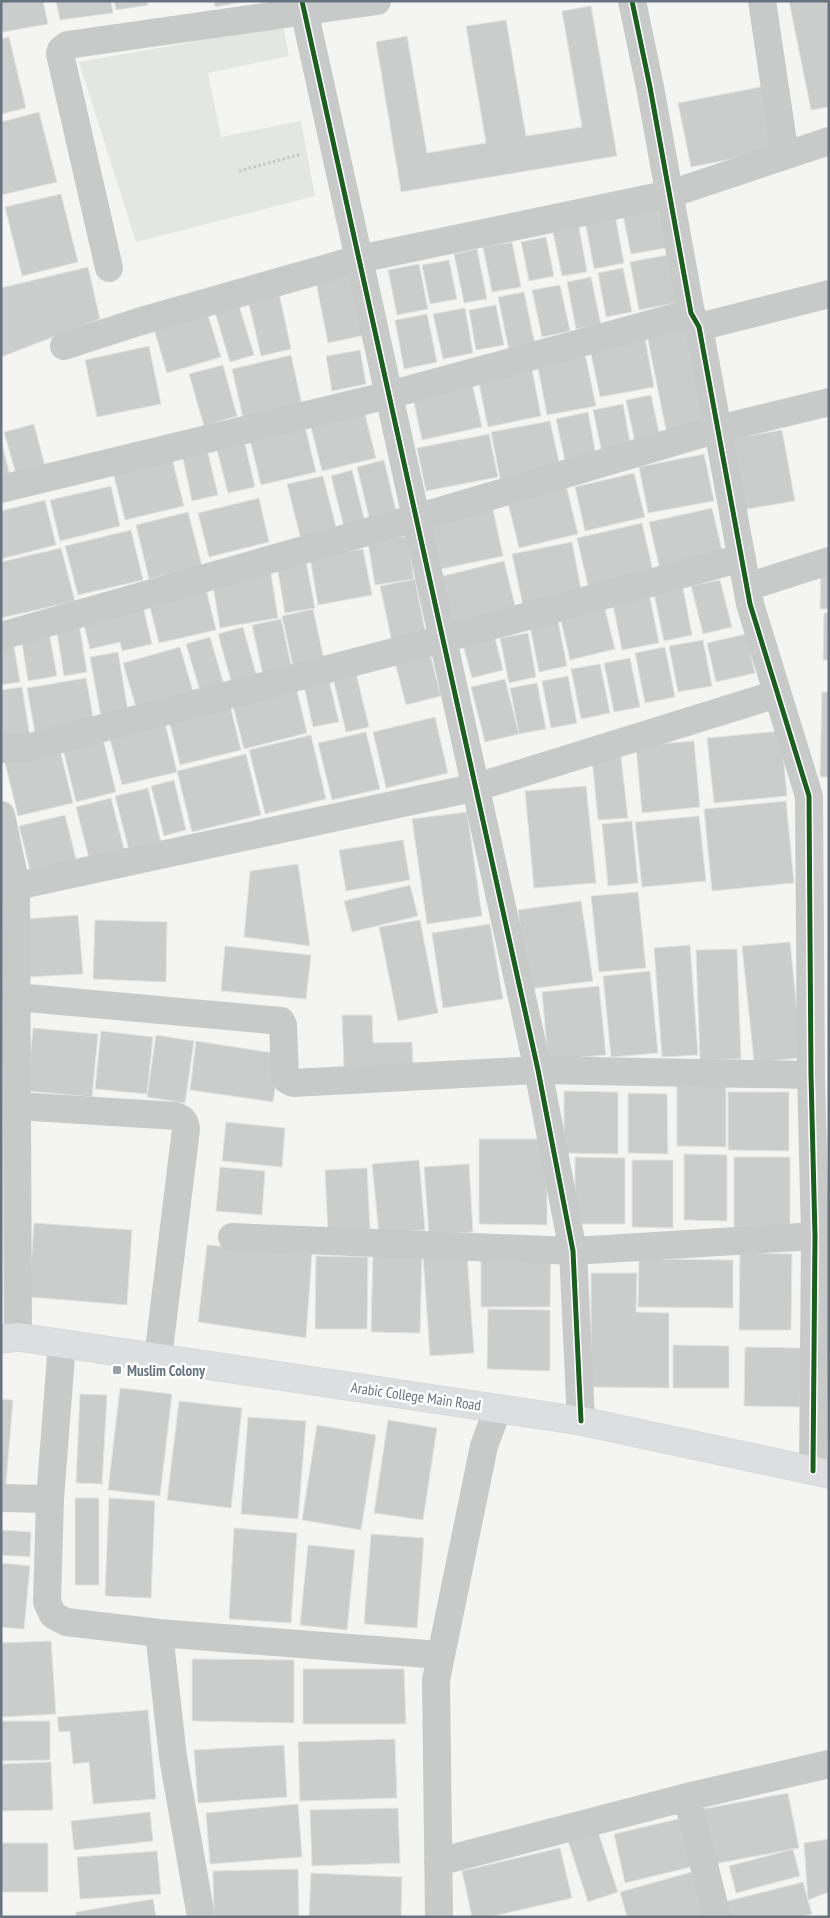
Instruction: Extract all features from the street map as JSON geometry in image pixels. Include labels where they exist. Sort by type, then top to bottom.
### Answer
[{"type":"main road","name":"Arabic College Main Road","points":[[10,1338],[62,1343],[581,1421],[821,1473]]},
{"type":"street","points":[[109,268],[62,63],[61,50],[67,45],[303,6],[377,1]]},
{"type":"street","points":[[632,1],[718,429],[750,604],[777,694],[819,796],[811,1075],[822,1237],[821,1473]]},
{"type":"street","points":[[762,1],[785,155]]},
{"type":"street","points":[[303,6],[538,1070],[573,1250],[581,1421]]},
{"type":"street","points":[[64,346],[138,322],[359,260],[670,194],[829,141]]},
{"type":"street","points":[[1,489],[695,320],[829,294]]},
{"type":"street","points":[[1,636],[416,518],[718,429],[829,402]]},
{"type":"street","points":[[1,748],[26,748],[443,639],[742,558]]},
{"type":"street","points":[[747,587],[829,561]]},
{"type":"street","points":[[9,886],[476,787],[777,694]]},
{"type":"street","points":[[1,815],[9,886],[16,997],[17,1106],[10,1338]]},
{"type":"street","points":[[16,997],[280,1021],[283,1025],[286,1077],[287,1080],[293,1083],[538,1070],[811,1075]]},
{"type":"street","points":[[17,1106],[176,1116],[182,1118],[185,1123],[186,1129],[158,1358]]},
{"type":"street","points":[[232,1237],[573,1250],[822,1237]]},
{"type":"street","points":[[62,1343],[50,1499],[47,1602],[53,1615],[66,1622],[159,1633],[440,1655]]},
{"type":"street","points":[[440,1917],[436,1680],[484,1446],[498,1408]]},
{"type":"street","points":[[1,1498],[50,1499]]},
{"type":"street","points":[[159,1633],[172,1757],[201,1917]]},
{"type":"street","points":[[438,1862],[687,1797],[829,1764]]},
{"type":"street","points":[[687,1797],[717,1917]]},
{"type":"path","points":[[238,171],[334,146]]},
{"type":"shaded area","points":[[283,26],[289,56],[208,73],[221,137],[301,121],[315,196],[136,242],[79,62]]},
{"type":"building","points":[[1,1],[43,1],[48,24],[3,32]]},
{"type":"building","points":[[56,1],[111,1],[113,13],[60,20]]},
{"type":"building","points":[[114,1],[147,1],[148,5],[116,10]]},
{"type":"building","points":[[214,1],[242,1],[242,2],[215,7]]},
{"type":"building","points":[[789,1],[829,1],[829,107],[811,110]]},
{"type":"building","points":[[591,6],[617,156],[401,192],[376,42],[407,36],[427,153],[486,143],[466,26],[506,20],[526,136],[582,127],[562,11]]},
{"type":"building","points":[[9,37],[26,108],[1,114],[1,39]]},
{"type":"building","points":[[765,86],[778,150],[691,167],[678,103]]},
{"type":"building","points":[[39,112],[57,182],[1,195],[1,122]]},
{"type":"building","points":[[61,194],[78,262],[22,276],[5,207]]},
{"type":"building","points":[[656,199],[666,248],[631,254],[621,206]]},
{"type":"building","points":[[615,215],[624,263],[594,269],[585,221]]},
{"type":"building","points":[[578,222],[587,272],[562,276],[552,227]]},
{"type":"building","points":[[546,237],[554,276],[529,281],[521,242]]},
{"type":"building","points":[[512,242],[521,287],[492,292],[483,247]]},
{"type":"building","points":[[477,249],[487,299],[464,303],[454,254]]},
{"type":"building","points":[[667,255],[676,303],[639,310],[630,262]]},
{"type":"building","points":[[449,260],[457,299],[430,304],[422,265]]},
{"type":"building","points":[[419,264],[428,309],[397,315],[388,270]]},
{"type":"building","points":[[88,267],[100,319],[1,357],[1,288]]},
{"type":"building","points":[[623,268],[632,312],[606,317],[598,273]]},
{"type":"building","points":[[353,269],[366,335],[328,343],[315,277]]},
{"type":"building","points":[[591,277],[601,325],[576,329],[567,282]]},
{"type":"building","points":[[560,285],[570,331],[542,337],[532,290]]},
{"type":"building","points":[[524,292],[535,345],[509,350],[498,297]]},
{"type":"building","points":[[279,293],[291,349],[261,356],[248,300]]},
{"type":"building","points":[[238,302],[254,355],[230,362],[214,309]]},
{"type":"building","points":[[496,305],[504,345],[476,350],[469,310]]},
{"type":"building","points":[[465,308],[473,353],[443,359],[433,314]]},
{"type":"building","points":[[206,309],[221,357],[167,373],[153,326]]},
{"type":"building","points":[[427,314],[437,362],[404,369],[395,320]]},
{"type":"building","points":[[686,327],[706,428],[667,435],[647,335]]},
{"type":"building","points":[[644,333],[654,387],[600,397],[589,344]]},
{"type":"building","points":[[149,346],[161,404],[97,417],[85,360]]},
{"type":"building","points":[[584,349],[596,406],[547,415],[536,358]]},
{"type":"building","points":[[360,350],[366,384],[332,391],[326,356]]},
{"type":"building","points":[[291,355],[302,405],[243,418],[232,369]]},
{"type":"building","points":[[531,364],[541,416],[488,427],[477,374]]},
{"type":"building","points":[[223,365],[237,416],[204,426],[189,374]]},
{"type":"building","points":[[471,379],[482,427],[422,440],[412,393]]},
{"type":"building","points":[[651,395],[660,437],[635,442],[626,400]]},
{"type":"building","points":[[623,404],[631,448],[602,453],[593,410]]},
{"type":"building","points":[[588,412],[596,455],[565,461],[556,419]]},
{"type":"building","points":[[365,414],[376,458],[322,471],[311,427]]},
{"type":"building","points":[[550,421],[561,471],[501,483],[491,432]]},
{"type":"building","points":[[34,424],[47,474],[18,481],[4,432]]},
{"type":"building","points":[[305,427],[316,472],[261,485],[250,440]]},
{"type":"building","points":[[782,430],[795,501],[742,510],[730,439]]},
{"type":"building","points":[[489,434],[498,477],[426,491],[417,448]]},
{"type":"building","points":[[1,440],[11,479],[1,482]]},
{"type":"building","points":[[244,440],[255,487],[228,493],[216,446]]},
{"type":"building","points":[[207,449],[218,495],[192,501],[182,454]]},
{"type":"building","points":[[170,450],[184,506],[125,520],[111,464]]},
{"type":"building","points":[[704,454],[714,501],[648,513],[639,467]]},
{"type":"building","points":[[384,460],[397,515],[370,521],[357,467]]},
{"type":"building","points":[[352,470],[365,522],[344,527],[331,476]]},
{"type":"building","points":[[634,473],[645,517],[585,531],[575,487]]},
{"type":"building","points":[[323,476],[338,535],[302,544],[287,484]]},
{"type":"building","points":[[566,485],[578,534],[519,548],[507,499]]},
{"type":"building","points":[[111,486],[120,526],[60,541],[50,500]]},
{"type":"building","points":[[259,498],[269,542],[209,557],[198,513]]},
{"type":"building","points":[[45,500],[56,545],[1,559],[1,511]]},
{"type":"building","points":[[712,508],[723,555],[660,570],[649,522]]},
{"type":"building","points":[[493,509],[503,556],[441,569],[430,523]]},
{"type":"building","points":[[188,512],[202,566],[149,579],[136,525]]},
{"type":"building","points":[[642,523],[653,571],[588,586],[577,538]]},
{"type":"building","points":[[131,530],[143,580],[78,595],[65,546]]},
{"type":"building","points":[[407,536],[414,579],[375,585],[368,543]]},
{"type":"building","points":[[572,542],[582,594],[523,606],[512,554]]},
{"type":"building","points":[[61,548],[75,601],[1,618],[1,562]]},
{"type":"building","points":[[363,549],[372,595],[318,605],[310,557]]},
{"type":"building","points":[[306,561],[315,608],[285,613],[277,566]]},
{"type":"building","points":[[504,561],[517,613],[452,629],[439,577]]},
{"type":"building","points":[[270,568],[278,618],[220,628],[212,579]]},
{"type":"building","points":[[821,571],[829,571],[829,609],[820,609]]},
{"type":"building","points":[[415,579],[427,641],[393,647],[380,586]]},
{"type":"building","points":[[720,580],[732,627],[703,634],[691,586]]},
{"type":"building","points":[[205,585],[216,630],[159,643],[148,599]]},
{"type":"building","points":[[683,588],[692,635],[664,641],[654,594]]},
{"type":"building","points":[[649,593],[659,643],[622,650],[612,600]]},
{"type":"building","points":[[602,597],[615,649],[570,660],[558,608]]},
{"type":"building","points":[[142,602],[152,644],[122,651],[120,642],[90,649],[82,617]]},
{"type":"building","points":[[313,609],[325,664],[294,671],[282,616]]},
{"type":"building","points":[[824,613],[829,613],[829,660],[823,660]]},
{"type":"building","points":[[78,618],[87,672],[64,676],[55,621]]},
{"type":"building","points":[[281,619],[293,674],[264,680],[252,625]]},
{"type":"building","points":[[558,621],[567,666],[539,672],[530,626]]},
{"type":"building","points":[[48,627],[57,676],[28,681],[20,631]]},
{"type":"building","points":[[243,627],[258,681],[233,688],[218,634]]},
{"type":"building","points":[[528,633],[536,677],[509,683],[500,638]]},
{"type":"building","points":[[494,634],[503,670],[472,678],[462,641]]},
{"type":"building","points":[[746,634],[755,673],[716,682],[707,643]]},
{"type":"building","points":[[12,636],[20,682],[1,685],[1,638]]},
{"type":"building","points":[[210,637],[225,688],[201,694],[186,644]]},
{"type":"building","points":[[703,640],[712,686],[678,692],[669,646]]},
{"type":"building","points":[[428,646],[441,696],[406,705],[393,655]]},
{"type":"building","points":[[180,647],[195,698],[138,714],[123,663]]},
{"type":"building","points":[[665,647],[675,697],[645,703],[635,653]]},
{"type":"building","points":[[118,652],[128,712],[101,717],[90,657]]},
{"type":"building","points":[[630,658],[640,707],[614,712],[604,663]]},
{"type":"building","points":[[600,664],[610,713],[581,719],[571,669]]},
{"type":"building","points":[[355,669],[369,727],[346,732],[332,674]]},
{"type":"building","points":[[328,676],[339,722],[313,727],[303,682]]},
{"type":"building","points":[[568,676],[577,723],[551,728],[542,681]]},
{"type":"building","points":[[86,678],[94,722],[35,733],[27,688]]},
{"type":"building","points":[[505,679],[519,734],[485,742],[471,687]]},
{"type":"building","points":[[295,682],[307,733],[244,749],[231,698]]},
{"type":"building","points":[[537,683],[546,729],[519,734],[510,688]]},
{"type":"building","points":[[22,687],[30,737],[1,739],[1,690]]},
{"type":"building","points":[[822,692],[829,692],[829,777],[820,777]]},
{"type":"building","points":[[229,701],[241,750],[180,765],[168,716]]},
{"type":"building","points":[[163,714],[177,772],[122,785],[107,728]]},
{"type":"building","points":[[435,717],[448,773],[386,788],[373,732]]},
{"type":"building","points":[[101,731],[116,792],[76,802],[61,741]]},
{"type":"building","points":[[781,731],[787,796],[714,803],[707,738]]},
{"type":"building","points":[[366,732],[380,789],[332,800],[318,743]]},
{"type":"building","points":[[311,735],[326,799],[265,814],[249,750]]},
{"type":"building","points":[[694,741],[700,807],[642,813],[636,746]]},
{"type":"building","points":[[59,746],[73,803],[18,816],[4,759]]},
{"type":"building","points":[[246,754],[261,815],[192,832],[177,771]]},
{"type":"building","points":[[621,757],[628,818],[598,820],[592,759]]},
{"type":"building","points":[[174,780],[186,830],[164,836],[151,786]]},
{"type":"building","points":[[586,786],[596,883],[534,888],[525,791]]},
{"type":"building","points":[[148,788],[161,843],[129,850],[115,796]]},
{"type":"building","points":[[111,798],[125,853],[90,862],[76,807]]},
{"type":"building","points":[[786,801],[794,883],[712,891],[704,809]]},
{"type":"building","points":[[467,812],[482,916],[427,924],[412,819]]},
{"type":"building","points":[[65,815],[77,863],[31,874],[19,826]]},
{"type":"building","points":[[699,816],[706,881],[642,887],[635,822]]},
{"type":"building","points":[[632,821],[638,883],[608,886],[602,824]]},
{"type":"building","points":[[403,840],[410,880],[346,891],[339,850]]},
{"type":"building","points":[[298,864],[310,946],[244,937],[250,871]]},
{"type":"building","points":[[410,885],[418,916],[352,932],[344,901]]},
{"type":"building","points":[[638,892],[646,968],[599,972],[591,896]]},
{"type":"building","points":[[581,901],[593,981],[529,989],[518,910]]},
{"type":"building","points":[[78,915],[83,974],[28,977],[24,919]]},
{"type":"building","points":[[95,920],[167,922],[166,982],[93,979]]},
{"type":"building","points":[[420,920],[438,1013],[398,1021],[379,927]]},
{"type":"building","points":[[490,924],[503,999],[443,1008],[432,933]]},
{"type":"building","points":[[790,942],[802,1058],[754,1062],[742,946]]},
{"type":"building","points":[[690,945],[698,1055],[662,1057],[654,948]]},
{"type":"building","points":[[225,946],[311,955],[306,999],[221,991]]},
{"type":"building","points":[[737,949],[741,1059],[700,1060],[696,950]]},
{"type":"building","points":[[650,971],[658,1053],[611,1057],[603,976]]},
{"type":"building","points":[[599,986],[606,1055],[548,1060],[542,992]]},
{"type":"building","points":[[342,1015],[372,1015],[373,1043],[412,1042],[413,1068],[344,1070]]},
{"type":"building","points":[[33,1028],[98,1034],[92,1097],[27,1091]]},
{"type":"building","points":[[101,1031],[153,1037],[147,1094],[95,1089]]},
{"type":"building","points":[[156,1035],[194,1041],[185,1103],[147,1097]]},
{"type":"building","points":[[196,1041],[280,1054],[273,1102],[190,1090]]},
{"type":"building","points":[[677,1085],[726,1086],[726,1147],[677,1146]]},
{"type":"building","points":[[564,1091],[618,1092],[618,1154],[564,1153]]},
{"type":"building","points":[[728,1092],[789,1092],[789,1151],[728,1150]]},
{"type":"building","points":[[628,1093],[667,1094],[668,1154],[628,1153]]},
{"type":"building","points":[[226,1122],[285,1128],[282,1167],[222,1161]]},
{"type":"building","points":[[479,1139],[547,1139],[547,1225],[479,1224]]},
{"type":"building","points":[[684,1154],[727,1155],[727,1221],[684,1220]]},
{"type":"building","points":[[575,1157],[625,1158],[625,1224],[575,1224]]},
{"type":"building","points":[[734,1157],[790,1157],[790,1228],[734,1227]]},
{"type":"building","points":[[419,1160],[425,1230],[379,1234],[372,1164]]},
{"type":"building","points":[[632,1160],[673,1160],[673,1228],[632,1227]]},
{"type":"building","points":[[469,1164],[473,1232],[429,1234],[424,1167]]},
{"type":"building","points":[[220,1167],[265,1171],[262,1215],[216,1211]]},
{"type":"building","points":[[367,1168],[370,1229],[328,1232],[325,1170]]},
{"type":"building","points":[[34,1223],[132,1230],[127,1305],[29,1297]]},
{"type":"building","points":[[207,1245],[312,1253],[306,1338],[198,1322]]},
{"type":"building","points":[[373,1252],[422,1254],[420,1333],[371,1332]]},
{"type":"building","points":[[481,1252],[551,1253],[550,1307],[481,1307]]},
{"type":"building","points":[[740,1253],[792,1254],[791,1330],[739,1330]]},
{"type":"building","points":[[467,1254],[474,1353],[430,1356],[423,1256]]},
{"type":"building","points":[[316,1256],[368,1257],[367,1329],[315,1329]]},
{"type":"building","points":[[639,1259],[733,1260],[733,1308],[638,1307]]},
{"type":"building","points":[[591,1273],[637,1273],[636,1312],[669,1313],[669,1388],[591,1387]]},
{"type":"building","points":[[488,1309],[550,1310],[550,1371],[487,1369]]},
{"type":"building","points":[[673,1345],[729,1346],[729,1388],[673,1388]]},
{"type":"building","points":[[745,1347],[801,1348],[800,1407],[744,1406]]},
{"type":"building","points":[[120,1388],[172,1394],[160,1496],[108,1490]]},
{"type":"building","points":[[80,1394],[107,1395],[102,1484],[76,1483]]},
{"type":"building","points":[[1,1399],[13,1400],[5,1495],[1,1494]]},
{"type":"building","points":[[179,1401],[242,1408],[231,1508],[167,1500]]},
{"type":"building","points":[[248,1417],[306,1421],[298,1519],[241,1514]]},
{"type":"building","points":[[388,1420],[437,1428],[423,1520],[374,1513]]},
{"type":"building","points":[[317,1425],[376,1435],[361,1530],[302,1520]]},
{"type":"building","points":[[75,1498],[99,1498],[99,1585],[75,1585]]},
{"type":"building","points":[[109,1498],[155,1501],[151,1598],[105,1596]]},
{"type":"building","points":[[234,1528],[297,1533],[291,1623],[229,1619]]},
{"type":"building","points":[[1,1530],[31,1532],[30,1557],[1,1555]]},
{"type":"building","points":[[371,1534],[424,1538],[417,1628],[364,1624]]},
{"type":"building","points":[[308,1545],[355,1550],[347,1630],[300,1625]]},
{"type":"building","points":[[1,1563],[30,1566],[24,1629],[1,1627]]},
{"type":"building","points":[[51,1641],[56,1714],[1,1717],[1,1643]]},
{"type":"building","points":[[192,1659],[294,1660],[294,1723],[192,1721]]},
{"type":"building","points":[[303,1669],[404,1669],[406,1724],[303,1724]]},
{"type":"building","points":[[148,1710],[156,1799],[93,1804],[89,1762],[73,1764],[70,1731],[59,1732],[57,1717]]},
{"type":"building","points":[[1,1721],[50,1721],[50,1760],[1,1761]]},
{"type":"building","points":[[395,1739],[397,1798],[300,1801],[298,1742]]},
{"type":"building","points":[[284,1745],[287,1797],[198,1803],[194,1750]]},
{"type":"building","points":[[51,1762],[53,1810],[1,1811],[1,1764]]},
{"type":"building","points":[[788,1793],[799,1848],[714,1864],[703,1809]]},
{"type":"building","points":[[298,1804],[302,1857],[210,1864],[206,1813]]},
{"type":"building","points":[[398,1808],[400,1863],[312,1866],[310,1810]]},
{"type":"building","points":[[150,1812],[153,1841],[74,1850],[71,1821]]},
{"type":"building","points":[[686,1817],[699,1865],[625,1883],[614,1834]]},
{"type":"building","points":[[598,1832],[618,1892],[588,1902],[568,1841]]},
{"type":"building","points":[[829,1839],[829,1892],[808,1900],[804,1843]]},
{"type":"building","points":[[1,1843],[48,1843],[48,1892],[1,1892]]},
{"type":"building","points":[[560,1848],[572,1898],[489,1917],[472,1917],[462,1871]]},
{"type":"building","points":[[793,1849],[800,1876],[736,1893],[729,1866]]},
{"type":"building","points":[[157,1851],[161,1894],[80,1899],[77,1857]]},
{"type":"building","points":[[298,1869],[299,1917],[214,1917],[213,1871]]},
{"type":"building","points":[[695,1871],[708,1917],[627,1917],[620,1892]]},
{"type":"building","points":[[311,1873],[402,1877],[401,1917],[309,1917]]},
{"type":"building","points":[[803,1882],[812,1914],[800,1917],[728,1917],[724,1902]]},
{"type":"building","points":[[153,1899],[156,1917],[76,1917],[76,1912]]},
{"type":"cycle path","points":[[302,1],[538,1070],[573,1251],[581,1421]]},
{"type":"cycle path","points":[[632,1],[650,87],[691,313],[699,327],[750,604],[809,796],[811,1075],[815,1236],[813,1471]]},
{"type":"place","name":"Muslim Colony","points":[[117,1370]]}]
